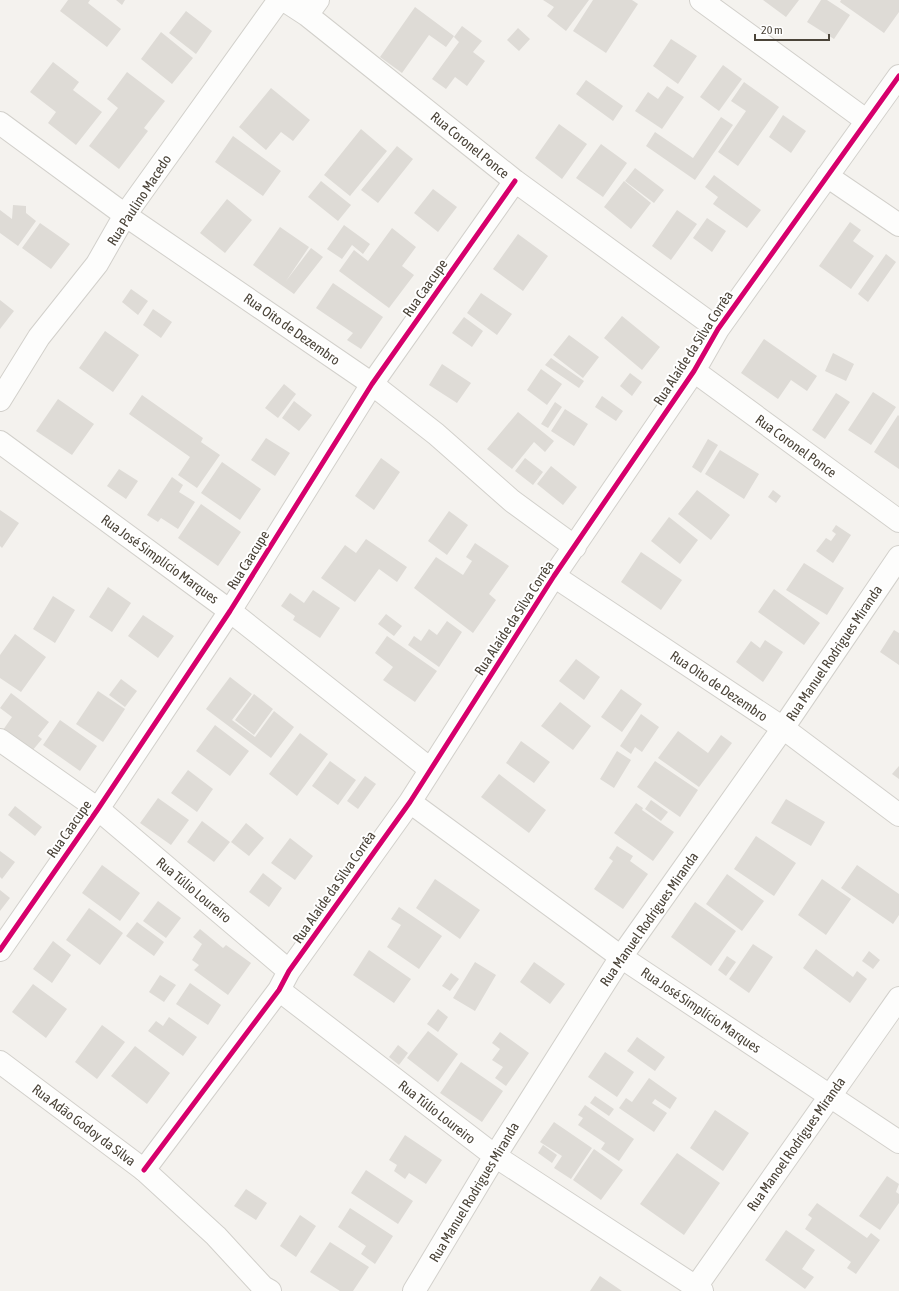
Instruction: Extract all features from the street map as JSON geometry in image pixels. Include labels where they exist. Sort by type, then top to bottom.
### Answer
[{"type":"street","name":"Rua Paulino Macedo","points":[[0,400],[38,337],[104,253],[125,215],[279,0]]},
{"type":"street","name":"Rua Coronel Ponce","points":[[284,0],[313,8],[515,181],[718,329]]},
{"type":"street","points":[[701,0],[867,121]]},
{"type":"street","name":"Rua Alaíde da Silva Corrêa","points":[[144,1170],[279,990],[289,971],[410,802],[554,576],[694,371],[718,329],[899,76]]},
{"type":"street","name":"Rua Oito de Dezembro","points":[[0,123],[125,215],[372,384],[436,434],[512,501],[575,547]]},
{"type":"street","points":[[827,176],[899,225]]},
{"type":"street","name":"Rua Caacupe","points":[[0,950],[98,809],[230,611],[372,384],[515,181]]},
{"type":"street","name":"Rua Coronel Ponce","points":[[694,371],[899,521]]},
{"type":"street","name":"Rua José Simplício Marques","points":[[0,442],[230,611],[430,769]]},
{"type":"street","name":"Rua Manuel Rodrigues Miranda","points":[[414,1291],[495,1156],[621,957],[783,728],[899,557]]},
{"type":"street","name":"Rua Oito de Dezembro","points":[[554,576],[783,728],[899,815]]},
{"type":"street","name":"Rua Túlio Loureiro","points":[[0,740],[98,809],[289,971]]},
{"type":"street","name":"Rua José Simplício Marques","points":[[410,802],[621,957],[899,1142]]},
{"type":"street","name":"Rua Túlio Loureiro","points":[[279,990],[495,1156],[697,1290]]},
{"type":"street","name":"Rua Manoel Rodrigues Miranda","points":[[697,1290],[899,998]]},
{"type":"street","name":"Rua Adão Godoy da Silva","points":[[0,1062],[144,1170],[216,1236],[263,1287],[270,1291]]},
{"type":"building","points":[[68,0],[90,0],[88,3],[121,29],[107,47],[60,11]]},
{"type":"building","points":[[116,0],[125,0],[122,5]]},
{"type":"building","points":[[543,0],[589,0],[566,31],[547,16],[554,7]]},
{"type":"building","points":[[593,0],[632,0],[638,4],[606,53],[573,31]]},
{"type":"building","points":[[763,0],[799,0],[786,17]]},
{"type":"building","points":[[821,0],[827,0],[850,15],[834,39],[807,22]]},
{"type":"building","points":[[841,0],[899,0],[899,12],[884,33],[840,2]]},
{"type":"building","points":[[415,7],[454,36],[446,47],[429,35],[402,73],[380,57]]},
{"type":"building","points":[[186,11],[212,31],[196,54],[169,33]]},
{"type":"building","points":[[462,26],[482,41],[473,52],[485,61],[467,86],[455,77],[446,89],[432,79],[459,42],[454,37]]},
{"type":"building","points":[[518,28],[530,39],[519,51],[507,40]]},
{"type":"building","points":[[161,32],[193,58],[172,84],[141,59]]},
{"type":"building","points":[[671,39],[697,56],[678,84],[653,66]]},
{"type":"building","points":[[53,62],[79,82],[73,90],[102,112],[76,145],[48,123],[56,112],[30,92]]},
{"type":"building","points":[[723,65],[742,79],[719,111],[700,97]]},
{"type":"building","points":[[127,72],[165,101],[144,128],[148,131],[119,169],[89,146],[118,108],[107,99]]},
{"type":"building","points":[[586,80],[623,106],[613,121],[576,94]]},
{"type":"building","points":[[744,82],[779,107],[738,166],[718,152],[746,111],[731,101]]},
{"type":"building","points":[[667,86],[684,97],[662,129],[635,111],[648,92],[658,99]]},
{"type":"building","points":[[271,88],[310,120],[293,141],[281,132],[266,150],[239,127]]},
{"type":"building","points":[[783,115],[806,131],[791,153],[769,137]]},
{"type":"building","points":[[721,117],[733,125],[695,180],[646,146],[655,132],[693,158]]},
{"type":"building","points":[[559,124],[587,144],[562,179],[535,158]]},
{"type":"building","points":[[361,129],[387,151],[350,196],[324,175]]},
{"type":"building","points":[[233,136],[281,171],[263,196],[215,162]]},
{"type":"building","points":[[601,144],[627,163],[603,197],[576,178]]},
{"type":"building","points":[[397,146],[413,159],[378,203],[361,190]]},
{"type":"building","points":[[635,168],[664,190],[654,203],[625,181]]},
{"type":"building","points":[[714,175],[761,210],[747,228],[713,204],[718,197],[705,187]]},
{"type":"building","points":[[321,181],[351,205],[338,221],[308,197]]},
{"type":"building","points":[[624,181],[651,203],[631,229],[604,207]]},
{"type":"building","points":[[433,189],[457,207],[438,232],[414,213]]},
{"type":"building","points":[[227,199],[252,220],[225,253],[200,233]]},
{"type":"building","points":[[13,205],[26,206],[26,213],[36,221],[18,246],[0,233],[0,210],[12,219]]},
{"type":"building","points":[[677,210],[697,224],[671,260],[652,246]]},
{"type":"building","points":[[707,218],[726,231],[712,252],[693,238]]},
{"type":"building","points":[[850,222],[861,230],[853,241],[874,256],[851,289],[819,266]]},
{"type":"building","points":[[40,223],[70,244],[51,269],[22,248]]},
{"type":"building","points":[[344,225],[370,244],[363,254],[352,245],[342,259],[327,249]]},
{"type":"building","points":[[280,227],[309,247],[286,281],[311,248],[323,257],[294,294],[253,265]]},
{"type":"building","points":[[392,228],[416,247],[402,266],[414,275],[389,308],[339,271],[354,250],[368,261]]},
{"type":"building","points":[[518,234],[548,256],[523,291],[493,269]]},
{"type":"building","points":[[886,254],[896,262],[868,302],[858,294]]},
{"type":"building","points":[[333,283],[383,317],[361,349],[347,340],[353,333],[316,308]]},
{"type":"building","points":[[131,289],[148,301],[138,315],[122,302]]},
{"type":"building","points":[[481,293],[512,314],[497,335],[467,313]]},
{"type":"building","points":[[0,300],[14,311],[0,329]]},
{"type":"building","points":[[153,309],[172,322],[161,338],[143,325]]},
{"type":"building","points":[[622,316],[660,347],[642,370],[604,338]]},
{"type":"building","points":[[464,317],[483,331],[472,347],[452,333]]},
{"type":"building","points":[[105,331],[139,355],[113,392],[79,368]]},
{"type":"building","points":[[569,335],[599,357],[583,378],[553,355]]},
{"type":"building","points":[[764,339],[817,376],[807,391],[791,380],[778,399],[741,373]]},
{"type":"building","points":[[833,353],[854,364],[846,381],[825,371]]},
{"type":"building","points":[[551,358],[584,381],[579,388],[545,365]]},
{"type":"building","points":[[442,364],[471,383],[457,403],[429,385]]},
{"type":"building","points":[[541,369],[562,384],[547,405],[527,390]]},
{"type":"building","points":[[630,373],[642,382],[632,396],[620,386]]},
{"type":"building","points":[[284,384],[296,394],[278,418],[265,408]]},
{"type":"building","points":[[873,392],[896,407],[871,445],[848,430]]},
{"type":"building","points":[[836,393],[850,402],[825,439],[812,430]]},
{"type":"building","points":[[142,395],[203,438],[201,442],[220,455],[197,488],[178,475],[190,457],[129,414]]},
{"type":"building","points":[[602,396],[623,411],[616,421],[595,407]]},
{"type":"building","points":[[58,399],[94,424],[72,455],[36,431]]},
{"type":"building","points":[[294,401],[312,415],[299,431],[282,418]]},
{"type":"building","points":[[555,402],[562,407],[548,428],[541,424]]},
{"type":"building","points":[[565,409],[588,424],[574,446],[551,431]]},
{"type":"building","points":[[518,412],[554,441],[545,452],[534,442],[512,469],[487,449]]},
{"type":"building","points":[[898,415],[899,416],[899,469],[874,452]]},
{"type":"building","points":[[266,438],[290,453],[275,476],[251,460]]},
{"type":"building","points":[[708,439],[718,445],[701,473],[692,467]]},
{"type":"building","points":[[720,450],[759,474],[744,499],[705,474]]},
{"type":"building","points":[[381,458],[400,472],[374,510],[355,496]]},
{"type":"building","points":[[525,458],[543,472],[533,485],[515,471]]},
{"type":"building","points":[[222,462],[261,489],[240,520],[201,493]]},
{"type":"building","points":[[551,466],[577,487],[563,505],[537,484]]},
{"type":"building","points":[[119,469],[138,481],[126,499],[107,486]]},
{"type":"building","points":[[172,477],[183,485],[179,492],[195,502],[178,529],[161,518],[158,522],[147,515]]},
{"type":"building","points":[[697,490],[730,515],[711,540],[678,514]]},
{"type":"building","points":[[773,490],[781,496],[776,503],[768,497]]},
{"type":"building","points":[[201,504],[241,532],[218,566],[178,538]]},
{"type":"building","points":[[0,510],[19,523],[2,548],[0,546]]},
{"type":"building","points":[[449,511],[468,525],[447,555],[428,541]]},
{"type":"building","points":[[669,517],[698,540],[680,564],[651,541]]},
{"type":"building","points":[[836,525],[851,535],[833,563],[816,551],[826,538],[831,541],[836,534],[832,531]]},
{"type":"building","points":[[366,539],[407,567],[397,582],[379,569],[355,602],[321,578],[345,545],[356,553]]},
{"type":"building","points":[[475,543],[509,566],[489,594],[496,600],[473,633],[414,588],[436,557],[463,575],[472,561],[466,557]]},
{"type":"building","points":[[641,552],[682,580],[661,610],[621,582]]},
{"type":"building","points":[[804,563],[844,588],[827,615],[786,590]]},
{"type":"building","points":[[108,587],[131,603],[112,632],[89,617]]},
{"type":"building","points":[[774,589],[820,623],[804,645],[758,612]]},
{"type":"building","points":[[313,590],[340,608],[320,638],[293,620],[295,616],[281,606],[290,593],[304,603]]},
{"type":"building","points":[[53,596],[75,610],[55,643],[33,629]]},
{"type":"building","points":[[386,614],[402,626],[394,636],[378,624]]},
{"type":"building","points":[[143,615],[174,636],[158,658],[128,636]]},
{"type":"building","points":[[447,621],[462,632],[439,667],[408,645],[414,636],[421,641],[429,629],[437,635]]},
{"type":"building","points":[[894,630],[899,633],[899,665],[880,652]]},
{"type":"building","points":[[15,634],[46,657],[21,692],[0,678],[0,655]]},
{"type":"building","points":[[387,636],[437,671],[415,702],[383,680],[393,667],[375,653]]},
{"type":"building","points":[[765,640],[783,652],[763,682],[736,662],[751,641],[760,648]]},
{"type":"building","points":[[576,659],[600,677],[584,700],[559,681]]},
{"type":"building","points":[[230,677],[252,694],[232,720],[255,737],[274,711],[294,727],[271,758],[206,709]]},
{"type":"building","points":[[121,679],[137,691],[125,707],[109,695]]},
{"type":"building","points":[[621,689],[642,704],[622,732],[601,717]]},
{"type":"building","points":[[98,691],[125,709],[103,742],[76,724]]},
{"type":"building","points":[[11,693],[49,722],[38,736],[42,739],[32,751],[3,730],[12,717],[0,708]]},
{"type":"building","points":[[254,694],[273,709],[254,735],[235,720]]},
{"type":"building","points":[[560,702],[591,726],[573,750],[541,726]]},
{"type":"building","points":[[641,714],[659,727],[642,752],[635,747],[631,754],[620,746]]},
{"type":"building","points":[[60,720],[97,746],[80,771],[43,745]]},
{"type":"building","points":[[215,725],[249,751],[230,776],[196,751]]},
{"type":"building","points":[[678,731],[708,753],[721,735],[732,743],[699,787],[658,758]]},
{"type":"building","points":[[300,733],[328,754],[297,796],[269,774]]},
{"type":"building","points":[[521,741],[550,762],[534,783],[506,763]]},
{"type":"building","points":[[617,751],[631,760],[614,788],[600,779]]},
{"type":"building","points":[[330,761],[356,780],[338,805],[312,786]]},
{"type":"building","points":[[655,761],[698,790],[680,817],[637,787]]},
{"type":"building","points":[[899,766],[899,779],[892,774]]},
{"type":"building","points":[[188,770],[213,789],[197,812],[171,793]]},
{"type":"building","points":[[499,774],[546,810],[529,833],[481,797]]},
{"type":"building","points":[[365,776],[376,784],[358,809],[347,801]]},
{"type":"building","points":[[158,798],[189,820],[171,845],[140,823]]},
{"type":"building","points":[[786,799],[825,822],[811,846],[771,823]]},
{"type":"building","points":[[651,800],[668,812],[661,821],[645,809]]},
{"type":"building","points":[[636,803],[643,808],[642,810],[674,832],[653,861],[614,833]]},
{"type":"building","points":[[15,806],[42,827],[35,836],[8,815]]},
{"type":"building","points":[[202,821],[230,842],[214,862],[187,842]]},
{"type":"building","points":[[246,823],[264,838],[249,856],[231,842]]},
{"type":"building","points":[[756,836],[796,863],[774,896],[734,869]]},
{"type":"building","points":[[290,838],[313,856],[295,880],[271,863]]},
{"type":"building","points":[[617,846],[633,856],[630,861],[648,874],[623,909],[594,889],[613,861],[609,858]]},
{"type":"building","points":[[0,851],[15,862],[2,879],[0,877]]},
{"type":"building","points":[[102,865],[140,893],[120,921],[82,893]]},
{"type":"building","points":[[857,865],[899,894],[899,915],[893,924],[841,888]]},
{"type":"building","points":[[263,873],[282,888],[269,907],[249,892]]},
{"type":"building","points":[[727,874],[764,901],[742,931],[706,904]]},
{"type":"building","points":[[435,879],[480,910],[460,939],[416,908]]},
{"type":"building","points":[[822,879],[851,899],[826,935],[798,915]]},
{"type":"building","points":[[0,890],[10,898],[0,911]]},
{"type":"building","points":[[158,901],[181,918],[166,938],[143,921]]},
{"type":"building","points":[[695,902],[736,931],[711,966],[671,937]]},
{"type":"building","points":[[399,907],[442,936],[419,969],[387,947],[401,925],[391,919]]},
{"type":"building","points":[[89,908],[123,933],[100,965],[66,940]]},
{"type":"building","points":[[137,922],[164,942],[154,956],[126,936]]},
{"type":"building","points":[[200,929],[223,948],[226,945],[251,963],[228,995],[194,970],[199,965],[192,960],[202,944],[193,937]]},
{"type":"building","points":[[53,941],[71,955],[52,983],[33,969]]},
{"type":"building","points":[[753,944],[773,957],[749,993],[729,979]]},
{"type":"building","points":[[816,949],[853,977],[857,971],[867,979],[850,1003],[803,968]]},
{"type":"building","points":[[369,950],[411,979],[394,1003],[353,975]]},
{"type":"building","points":[[869,951],[880,960],[873,969],[862,961]]},
{"type":"building","points":[[727,956],[736,962],[726,976],[718,970]]},
{"type":"building","points":[[475,962],[496,975],[475,1011],[453,998]]},
{"type":"building","points":[[534,962],[565,984],[550,1004],[520,982]]},
{"type":"building","points":[[451,973],[459,979],[450,991],[442,986]]},
{"type":"building","points":[[160,975],[176,985],[164,1002],[149,992]]},
{"type":"building","points":[[190,983],[221,1005],[208,1025],[176,1004]]},
{"type":"building","points":[[33,984],[67,1009],[46,1038],[12,1012]]},
{"type":"building","points":[[438,1009],[448,1017],[438,1032],[427,1024]]},
{"type":"building","points":[[169,1017],[197,1037],[183,1056],[148,1031],[156,1021],[163,1026]]},
{"type":"building","points":[[102,1025],[125,1042],[97,1079],[75,1062]]},
{"type":"building","points":[[428,1031],[458,1054],[438,1082],[407,1058]]},
{"type":"building","points":[[500,1032],[529,1053],[506,1086],[495,1078],[503,1067],[492,1060],[500,1049],[492,1043]]},
{"type":"building","points":[[637,1037],[665,1057],[655,1071],[627,1051]]},
{"type":"building","points":[[398,1045],[408,1053],[399,1065],[389,1057]]},
{"type":"building","points":[[135,1046],[170,1073],[147,1104],[111,1076]]},
{"type":"building","points":[[605,1052],[634,1072],[617,1097],[588,1077]]},
{"type":"building","points":[[461,1062],[503,1091],[482,1122],[440,1093]]},
{"type":"building","points":[[649,1078],[677,1098],[670,1109],[655,1099],[652,1103],[667,1113],[654,1132],[619,1108],[626,1098],[632,1102]]},
{"type":"building","points":[[595,1096],[614,1109],[609,1116],[590,1103]]},
{"type":"building","points":[[585,1105],[634,1139],[619,1161],[601,1149],[605,1143],[578,1125],[583,1118],[578,1115]]},
{"type":"building","points":[[715,1110],[749,1133],[723,1171],[690,1148]]},
{"type":"building","points":[[554,1122],[592,1148],[571,1179],[554,1168],[562,1156],[540,1142]]},
{"type":"building","points":[[405,1135],[442,1160],[426,1184],[409,1173],[405,1179],[394,1171],[397,1165],[389,1160]]},
{"type":"building","points":[[543,1145],[557,1155],[552,1163],[538,1153]]},
{"type":"building","points":[[594,1149],[623,1170],[601,1200],[573,1180]]},
{"type":"building","points":[[677,1153],[720,1183],[684,1235],[640,1204]]},
{"type":"building","points":[[366,1170],[413,1201],[398,1224],[351,1193]]},
{"type":"building","points":[[887,1176],[899,1184],[896,1192],[899,1194],[899,1203],[880,1230],[859,1216]]},
{"type":"building","points":[[246,1189],[267,1203],[256,1220],[234,1206]]},
{"type":"building","points":[[817,1203],[867,1238],[871,1233],[880,1240],[856,1274],[847,1268],[851,1262],[805,1229],[812,1218],[808,1215]]},
{"type":"building","points":[[350,1208],[393,1236],[375,1264],[361,1254],[366,1246],[338,1227]]},
{"type":"building","points":[[300,1215],[316,1226],[296,1257],[280,1246]]},
{"type":"building","points":[[786,1230],[815,1250],[802,1269],[814,1277],[805,1289],[765,1260]]},
{"type":"building","points":[[330,1242],[369,1267],[353,1291],[340,1291],[310,1272]]},
{"type":"building","points":[[600,1276],[622,1291],[590,1291]]},
{"type":"cycle path","points":[[144,1170],[279,990],[289,971],[410,802],[554,576],[694,371],[718,329],[899,76]]},
{"type":"cycle path","points":[[0,950],[98,809],[230,611],[372,384],[515,181]]}]
